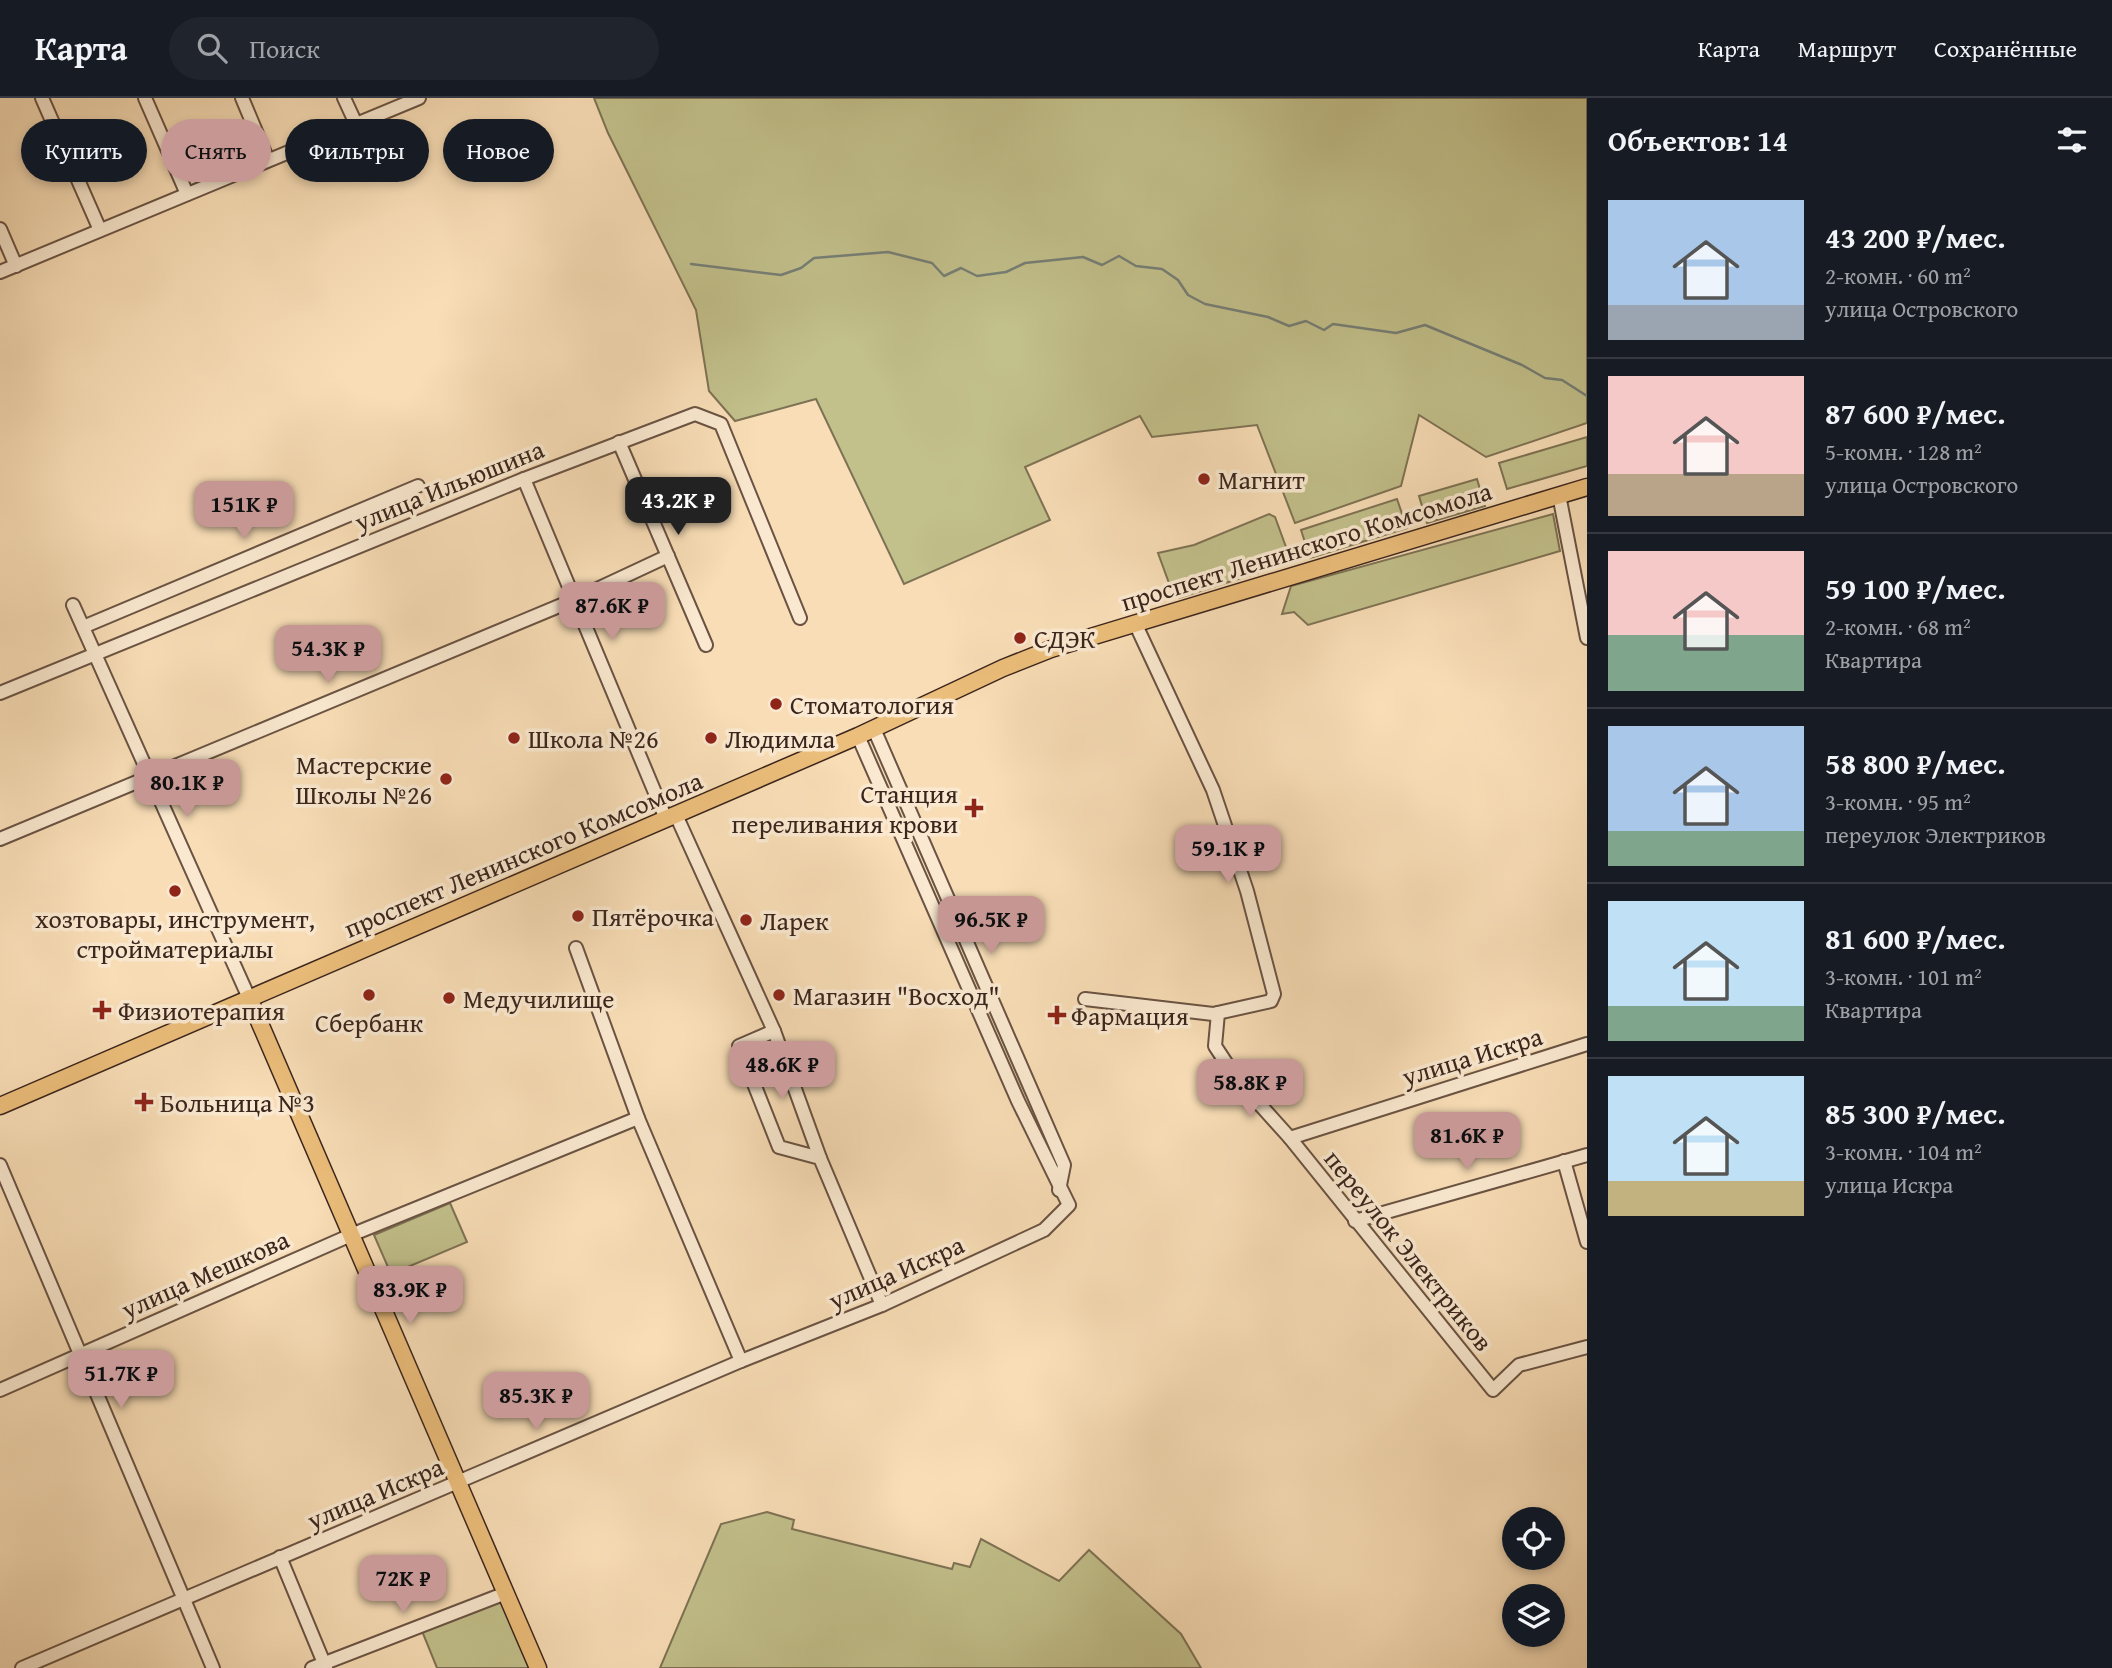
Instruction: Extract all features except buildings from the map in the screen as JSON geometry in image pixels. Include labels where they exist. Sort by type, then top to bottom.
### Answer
[{"type":"main road","name":"проспект Ленинского Комсомола","points":[[0,1106],[858,736],[1003,668],[1135,623],[1587,487]]},
{"type":"main road","points":[[249,998],[538,1668]]},
{"type":"street","points":[[42,98],[100,230]]},
{"type":"street","points":[[145,98],[187,194]]},
{"type":"street","points":[[242,98],[251,119]]},
{"type":"street","points":[[344,98],[354,119]]},
{"type":"street","points":[[368,119],[419,98]]},
{"type":"street","points":[[0,272],[216,182]]},
{"type":"street","points":[[0,229],[16,266]]},
{"type":"street","name":"улица Ильюшина","points":[[0,693],[524,479],[695,414],[721,424],[800,618]]},
{"type":"street","points":[[619,442],[706,645]]},
{"type":"street","points":[[524,479],[671,817],[774,1031],[820,1158],[882,1305]]},
{"type":"street","points":[[83,627],[418,486]]},
{"type":"street","points":[[1559,495],[1583,595],[1587,638]]},
{"type":"street","points":[[0,839],[576,599],[668,556]]},
{"type":"street","points":[[73,605],[249,998]]},
{"type":"street","points":[[1085,999],[1218,1013],[1271,1001],[1274,995],[1247,891],[1213,790],[1135,623]]},
{"type":"street","points":[[874,729],[1063,1165],[1059,1191]]},
{"type":"street","points":[[858,736],[1059,1191]]},
{"type":"street","points":[[576,948],[638,1118],[741,1361]]},
{"type":"street","name":"переулок Электриков","points":[[1218,1013],[1215,1046],[1236,1078],[1290,1138],[1493,1390],[1519,1364],[1587,1347]]},
{"type":"street","points":[[774,1031],[739,1046],[779,1147],[820,1158]]},
{"type":"street","name":"улица Искра","points":[[1290,1138],[1587,1044]]},
{"type":"street","name":"улица Мешкова","points":[[0,1390],[351,1235],[638,1118]]},
{"type":"street","points":[[1355,1221],[1587,1155]]},
{"type":"street","points":[[1564,1161],[1587,1241]]},
{"type":"street","points":[[0,1164],[213,1668]]},
{"type":"street","name":"улица Искра","points":[[22,1668],[741,1361],[882,1305],[1044,1230],[1069,1205],[1059,1191]]},
{"type":"street","points":[[280,1557],[321,1666],[506,1593]]},
{"type":"shaded area","points":[[594,98],[1587,98],[1587,423],[1486,457],[1419,415],[1401,486],[1295,523],[1257,425],[1152,437],[1140,416],[1025,467],[1050,520],[904,584],[816,399],[735,421],[709,391],[696,310],[608,133]]},
{"type":"shaded area","points":[[1587,437],[1587,466],[1507,489],[1499,463]]},
{"type":"shaded area","points":[[1477,479],[1485,506],[1427,523],[1419,496]]},
{"type":"shaded area","points":[[1397,499],[1407,528],[1310,558],[1301,530]]},
{"type":"shaded area","points":[[1269,514],[1275,517],[1290,558],[1288,563],[1179,598],[1173,594],[1158,553],[1194,545]]},
{"type":"shaded area","points":[[1553,514],[1560,551],[1308,625],[1294,612],[1282,614],[1291,586]]},
{"type":"shaded area","points":[[450,1203],[467,1242],[391,1274],[374,1235]]},
{"type":"shaded area","points":[[767,1512],[794,1520],[792,1529],[952,1569],[954,1563],[970,1567],[981,1539],[1059,1581],[1089,1550],[1181,1634],[1201,1668],[660,1668],[721,1524]]},
{"type":"shaded area","points":[[504,1597],[534,1668],[437,1668],[422,1631]]},
{"type":"waterway","points":[[691,264],[781,275],[801,268],[814,258],[888,252],[932,263],[944,276],[961,268],[977,276],[1006,272],[1025,263],[1083,257],[1102,265],[1119,256],[1136,266],[1162,269],[1178,280],[1188,295],[1205,304],[1268,317],[1289,326],[1306,321],[1324,330],[1333,324],[1396,333],[1425,325],[1522,365],[1545,378],[1562,380],[1587,396]]},
{"type":"place","name":"Магнит","points":[[1204,479]]},
{"type":"place","name":"СДЭК","points":[[1020,638]]},
{"type":"place","name":"Стоматология","points":[[776,704]]},
{"type":"place","name":"Школа №26","points":[[514,738]]},
{"type":"place","name":"Людимла","points":[[711,738]]},
{"type":"place","name":"Мастерские Школы №26","points":[[446,779]]},
{"type":"place","name":"Станция переливания крови","points":[[974,808]]},
{"type":"place","name":"хозтовары, инструмент, стройматериалы","points":[[175,891]]},
{"type":"place","name":"Пятёрочка","points":[[578,916]]},
{"type":"place","name":"Ларек","points":[[746,920]]},
{"type":"place","name":"Сбербанк","points":[[369,995]]},
{"type":"place","name":"Магазин \"Восход\"","points":[[779,995]]},
{"type":"place","name":"Медучилище","points":[[449,998]]},
{"type":"place","name":"Физиотерапия","points":[[102,1010]]},
{"type":"place","name":"Фармация","points":[[1057,1015]]},
{"type":"place","name":"Больница №3","points":[[144,1102]]}]
